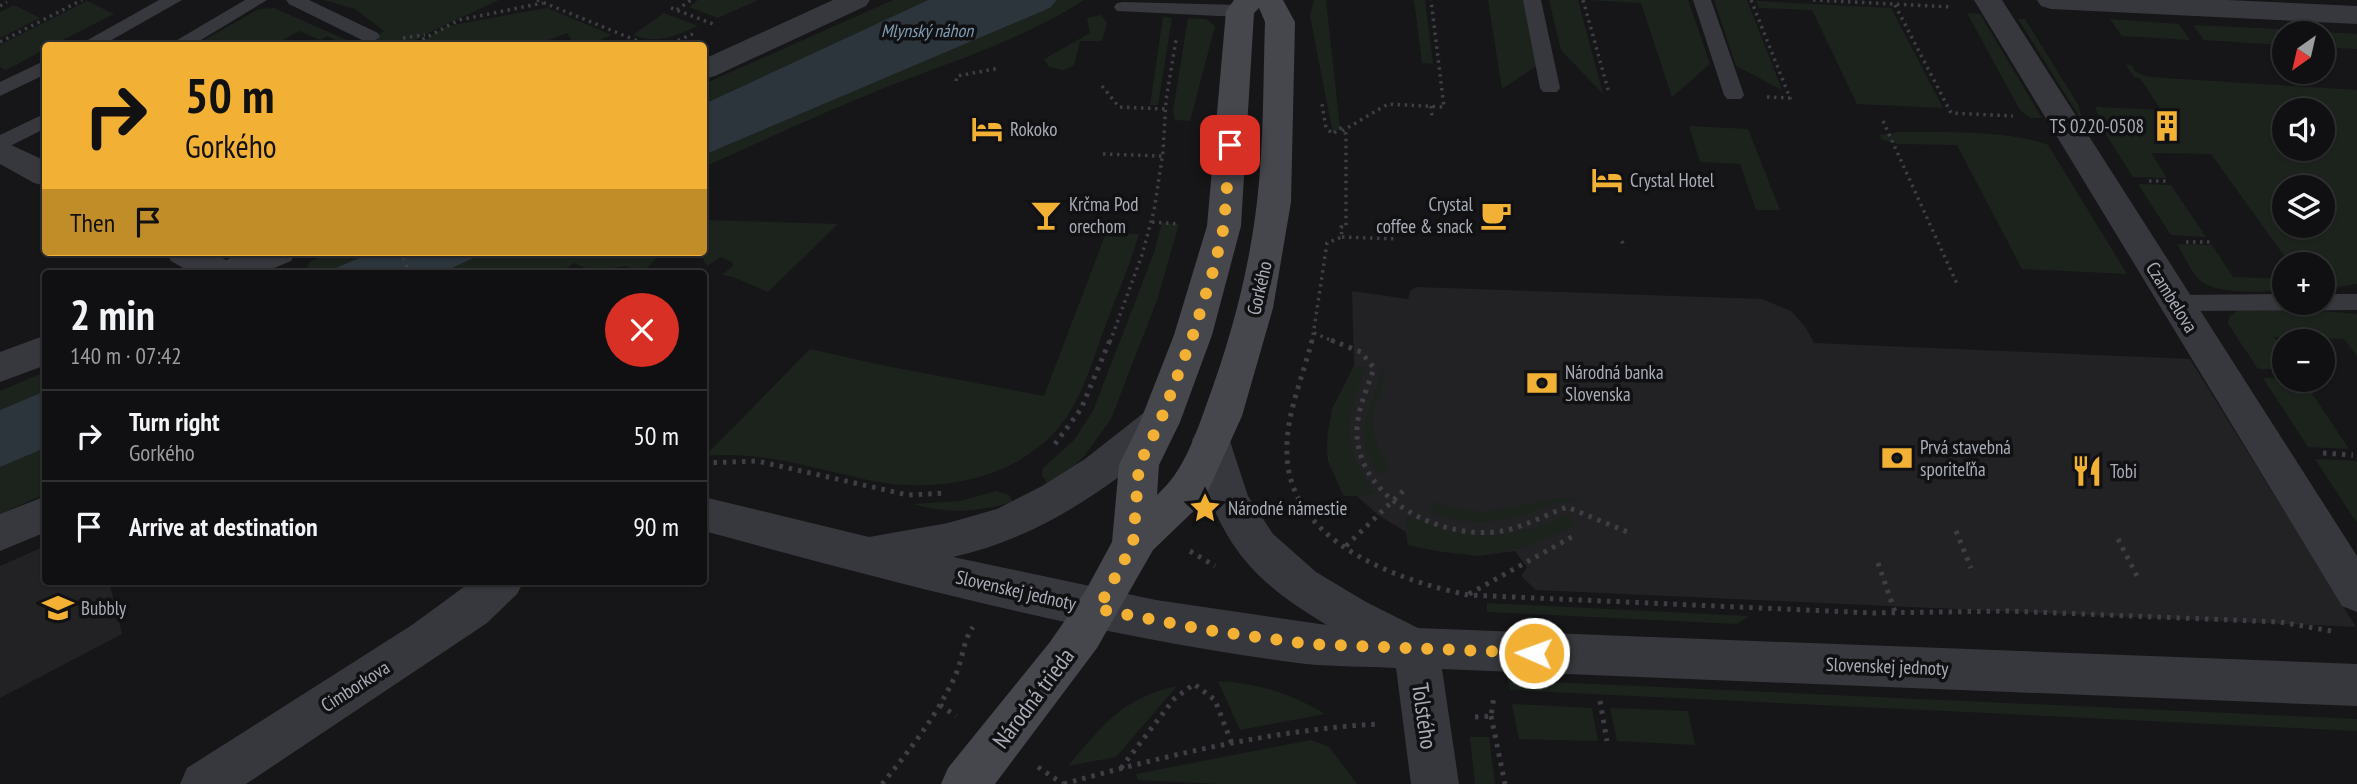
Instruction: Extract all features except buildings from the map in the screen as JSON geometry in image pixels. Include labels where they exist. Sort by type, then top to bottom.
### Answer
[{"type":"street","points":[[707,68],[856,0]]},
{"type":"street","name":"Czambelova","points":[[1988,0],[2357,593]]},
{"type":"street","points":[[2051,0],[2357,15]]},
{"type":"street","name":"Gorkého","points":[[1098,609],[1133,544],[1192,484],[1212,440],[1254,313],[1270,238],[1275,199],[1280,22],[1253,4],[1224,226],[1193,335],[1160,422],[1139,465],[1133,544]]},
{"type":"street","points":[[0,150],[42,173]]},
{"type":"street","points":[[190,256],[215,270]]},
{"type":"street","points":[[236,270],[269,256]]},
{"type":"street","points":[[0,368],[42,351]]},
{"type":"street","points":[[861,554],[957,538],[1014,520],[1068,494],[1160,422]]},
{"type":"street","name":"Slovenskej jednoty","points":[[1212,440],[1228,497],[1244,527],[1263,550],[1315,595],[1351,617],[1416,648]]},
{"type":"street","points":[[0,533],[42,515]]},
{"type":"street","name":"Slovenskej jednoty","points":[[707,515],[1098,609],[1207,630],[1308,644],[2357,685]]},
{"type":"street","name":"Cimborkova","points":[[204,784],[428,639],[471,609],[498,585]]},
{"type":"street","name":"Národná trieda","points":[[965,784],[1061,663],[1098,609]]},
{"type":"street","name":"Tolstého","points":[[1416,648],[1435,784]]},
{"type":"lane","points":[[94,42],[173,0]]},
{"type":"lane","points":[[183,42],[258,0]]},
{"type":"lane","points":[[295,0],[371,37]]},
{"type":"lane","points":[[1532,0],[1550,88]]},
{"type":"lane","points":[[1702,0],[1734,95]]},
{"type":"lane","points":[[1124,7],[1253,4]]},
{"type":"lane","points":[[0,90],[42,68]]},
{"type":"lane","points":[[0,144],[42,120]]},
{"type":"lane","points":[[2176,303],[2357,302]]},
{"type":"path","points":[[0,41],[82,0]]},
{"type":"path","points":[[537,0],[639,42]]},
{"type":"path","points":[[676,10],[691,0]]},
{"type":"path","points":[[1342,131],[1388,104],[1444,107],[1431,0]]},
{"type":"path","points":[[1583,0],[1609,93]]},
{"type":"path","points":[[1734,95],[1790,98],[1751,0]]},
{"type":"path","points":[[0,6],[7,2]]},
{"type":"path","points":[[418,42],[459,20],[543,3]]},
{"type":"path","points":[[1895,4],[1951,113],[2023,116]]},
{"type":"path","points":[[671,8],[714,25]]},
{"type":"path","points":[[1050,449],[1074,422],[1092,389],[1144,251],[1152,222],[1162,156],[1167,120],[1165,108],[1177,31]]},
{"type":"path","points":[[956,81],[957,76],[1000,68]]},
{"type":"path","points":[[1102,86],[1119,107],[1165,108]]},
{"type":"path","points":[[1321,103],[1326,128],[1334,134],[1340,128],[1346,134],[1346,227],[1342,227],[1342,237]]},
{"type":"path","points":[[1431,106],[1432,117]]},
{"type":"path","points":[[1883,121],[1957,284]]},
{"type":"path","points":[[1103,155],[1162,156]]},
{"type":"path","points":[[1152,222],[1179,224]]},
{"type":"path","points":[[1397,239],[1342,237],[1326,243],[1314,334],[1288,427],[1287,470],[1301,505],[1312,521],[1388,572],[1411,581],[1468,595],[1895,612],[2008,611],[2280,622],[2337,632]]},
{"type":"path","points":[[1622,241],[1624,248]]},
{"type":"path","points":[[1314,334],[1361,352],[1374,368],[1358,413],[1358,441],[1368,475],[1393,499],[1426,519],[1491,532],[1510,528],[1567,507],[1630,533]]},
{"type":"path","points":[[2316,452],[2353,455]]},
{"type":"path","points":[[707,463],[757,461],[908,495],[956,492]]},
{"type":"path","points":[[1346,546],[1403,491]]},
{"type":"path","points":[[1956,531],[1971,568]]},
{"type":"path","points":[[1468,595],[1577,534]]},
{"type":"path","points":[[2119,539],[2137,576]]},
{"type":"path","points":[[1878,563],[1895,612]]},
{"type":"path","points":[[1121,768],[1174,699],[1195,684],[1215,700],[1232,744]]},
{"type":"path","points":[[1504,784],[1491,716],[1493,696],[1506,697]]},
{"type":"path","points":[[1587,700],[1614,701]]},
{"type":"path","points":[[1600,701],[1607,741]]},
{"type":"path","points":[[882,784],[914,747],[940,705]]},
{"type":"path","points":[[1064,784],[1121,768],[1321,727],[1491,716]]},
{"type":"shaded area","points":[[324,0],[499,0],[413,42],[368,42],[384,31],[355,9]]},
{"type":"shaded area","points":[[698,0],[758,0],[718,18],[689,7]]},
{"type":"shaded area","points":[[893,0],[928,0],[707,103],[707,83]]},
{"type":"shaded area","points":[[1057,0],[1084,0],[1015,37],[846,104],[707,166],[707,154],[1050,8]]},
{"type":"shaded area","points":[[1314,0],[1326,0],[1340,128],[1333,134],[1310,16]]},
{"type":"shaded area","points":[[1414,0],[1425,0],[1433,64],[1422,63]]},
{"type":"shaded area","points":[[1488,0],[1526,0],[1538,65],[1502,89]]},
{"type":"shaded area","points":[[1549,0],[1578,0],[1603,94],[1561,50]]},
{"type":"shaded area","points":[[1587,0],[1688,0],[1710,64],[1672,97],[1641,3]]},
{"type":"shaded area","points":[[1714,0],[1747,0],[1782,90],[1736,66]]},
{"type":"shaded area","points":[[87,1],[114,14],[59,42],[42,42],[42,51],[6,70],[0,67],[0,45]]},
{"type":"shaded area","points":[[1756,1],[1891,8],[1943,108],[1857,104],[1812,10],[1759,8]]},
{"type":"shaded area","points":[[14,5],[40,18],[0,38],[0,12]]},
{"type":"shaded area","points":[[274,8],[349,41],[340,42],[327,36],[320,40],[299,31],[279,42],[200,42],[259,9]]},
{"type":"shaded area","points":[[547,8],[612,35],[594,42],[573,42],[567,33],[544,42],[421,42],[447,26]]},
{"type":"shaded area","points":[[664,13],[698,26],[658,39],[633,35]]},
{"type":"shaded area","points":[[1967,13],[1980,14],[2042,118],[2031,118],[2020,110]]},
{"type":"shaded area","points":[[1101,15],[1107,23],[1102,41],[1080,41],[1074,65],[1063,70],[1049,67],[1044,59],[1090,33],[1087,18]]},
{"type":"shaded area","points":[[1163,17],[1172,18],[1158,105],[1150,105]]},
{"type":"shaded area","points":[[1188,18],[1206,19],[1215,26],[1190,121],[1175,120],[1173,111]]},
{"type":"shaded area","points":[[2018,19],[2025,19],[2079,106],[2082,121]]},
{"type":"shaded area","points":[[2110,19],[2179,24],[2190,40],[2122,36]]},
{"type":"shaded area","points":[[2193,25],[2272,29],[2272,44],[2204,40]]},
{"type":"shaded area","points":[[2335,33],[2357,34],[2357,49],[2335,48]]},
{"type":"shaded area","points":[[2126,65],[2131,65],[2136,72],[2149,77],[2357,90],[2357,284],[2335,287],[2335,252],[2281,252],[2211,154],[2151,153],[2167,178],[2133,177],[2107,136],[2095,107],[2161,110],[2140,78],[2134,77]]},
{"type":"shaded area","points":[[1689,126],[1748,129],[1780,210],[1756,210],[1740,164],[1700,162]]},
{"type":"shaded area","points":[[1900,132],[1996,134],[2048,145],[2127,274],[2022,269],[1957,145],[1897,144],[1881,139],[1880,135]]},
{"type":"shaded area","points":[[2138,184],[2171,185],[2206,237],[2171,235]]},
{"type":"shaded area","points":[[707,220],[838,224],[768,292],[722,275],[733,266],[732,262],[721,257],[707,266],[703,259],[696,256],[707,256]]},
{"type":"shaded area","points":[[1162,223],[1179,224],[1157,300],[1111,419],[1073,467],[1047,483],[1042,475],[1043,468],[1074,440],[1093,411],[1154,253]]},
{"type":"shaded area","points":[[1106,233],[1139,234],[1079,396],[1066,418],[1048,438],[1028,455],[1004,468],[953,483],[899,484],[873,481],[769,458],[707,456],[810,349],[1044,396]]},
{"type":"shaded area","points":[[2177,244],[2212,245],[2233,277],[2272,279],[2272,291],[2218,288],[2201,281]]},
{"type":"shaded area","points":[[322,256],[364,256],[331,270],[306,270],[311,261]]},
{"type":"shaded area","points":[[478,256],[659,256],[646,270],[625,266],[590,270],[574,263],[564,270],[448,270]]},
{"type":"shaded area","points":[[1416,287],[1762,299],[1791,311],[1806,328],[1814,343],[2190,359],[2356,627],[1536,590],[1521,576],[1527,567],[1515,551],[1477,556],[1408,545],[1406,532],[1378,515],[1357,496],[1344,496],[1328,461],[1327,445],[1332,409],[1354,366],[1352,291],[1408,299],[1411,290]]},
{"type":"shaded area","points":[[2237,311],[2272,311],[2272,315],[2335,315],[2335,312],[2357,314],[2357,356],[2344,339],[2335,339],[2335,329],[2272,329],[2272,370],[2258,369],[2228,324],[2229,317]]},
{"type":"shaded area","points":[[1354,366],[1365,367],[1350,416],[1350,440],[1362,473],[1377,494],[1344,496],[1330,459],[1328,430],[1337,401]]},
{"type":"shaded area","points":[[1381,369],[1384,370],[1383,380],[1373,424],[1379,448],[1391,469],[1378,474],[1365,444],[1364,432]]},
{"type":"shaded area","points":[[42,373],[42,392],[0,410],[0,391]]},
{"type":"shaded area","points":[[2263,378],[2272,378],[2272,392]]},
{"type":"shaded area","points":[[2272,392],[2311,392],[2349,449],[2308,447]]},
{"type":"shaded area","points":[[42,449],[42,495],[0,514],[0,467]]},
{"type":"shaded area","points":[[2315,459],[2357,461],[2357,523]]},
{"type":"shaded area","points":[[996,491],[1009,495],[1013,502],[963,510],[913,504],[960,501]]},
{"type":"shaded area","points":[[1553,499],[1578,500],[1498,521],[1463,521],[1430,512],[1435,502],[1474,511],[1491,511]]},
{"type":"shaded area","points":[[1405,515],[1433,526],[1477,535],[1522,531],[1569,515],[1574,525],[1512,550],[1454,553],[1408,545]]},
{"type":"shaded area","name":"Bubbly","points":[[42,547],[42,585],[110,585],[122,634],[0,698],[0,566]]},
{"type":"shaded area","points":[[1487,603],[1749,616],[1737,624],[1487,612]]},
{"type":"shaded area","points":[[1508,680],[2357,719],[2357,731],[1510,690]]},
{"type":"shaded area","points":[[1218,681],[1247,684],[1274,691],[1325,714],[1240,730]]},
{"type":"shaded area","points":[[1177,686],[1116,757],[1068,766],[1104,726],[1127,706],[1158,691]]},
{"type":"shaded area","points":[[1512,704],[1592,708],[1598,741],[1519,739]]},
{"type":"shaded area","points":[[1610,708],[1688,711],[1695,745],[1617,741]]},
{"type":"shaded area","points":[[1470,737],[1489,737],[1495,784],[1475,784]]},
{"type":"shaded area","points":[[1311,740],[1329,747],[1357,784],[1219,784],[1138,780],[1136,774]]},
{"type":"water","name":"Mlynský náhon","points":[[928,0],[1057,0],[1050,8],[707,154],[707,103]]},
{"type":"water","points":[[364,256],[478,256],[448,270],[331,270]]},
{"type":"water","points":[[42,392],[42,449],[0,467],[0,410]]},
{"type":"place","name":"TS 0220-0508","points":[[2167,126]]},
{"type":"place","name":"Rokoko","points":[[987,129]]},
{"type":"place","name":"Crystal Hotel","points":[[1607,180]]},
{"type":"place","name":"Krčma Pod orechom","points":[[1046,215]]},
{"type":"place","name":"Crystal coffee & snack","points":[[1496,215]]},
{"type":"place","name":"Národná banka Slovenska","points":[[1542,383]]},
{"type":"place","name":"Prvá stavebná sporiteľňa","points":[[1897,458]]},
{"type":"place","name":"Tobi","points":[[2087,471]]},
{"type":"place","name":"Národné námestie","points":[[1205,508]]},
{"type":"place","name":"Bubbly","points":[[58,608]]},
{"type":"route","points":[[1230,145],[1224,226],[1214,268],[1193,335],[1160,422],[1139,465],[1133,544],[1098,609],[1207,630],[1308,644],[1534,653]]}]
